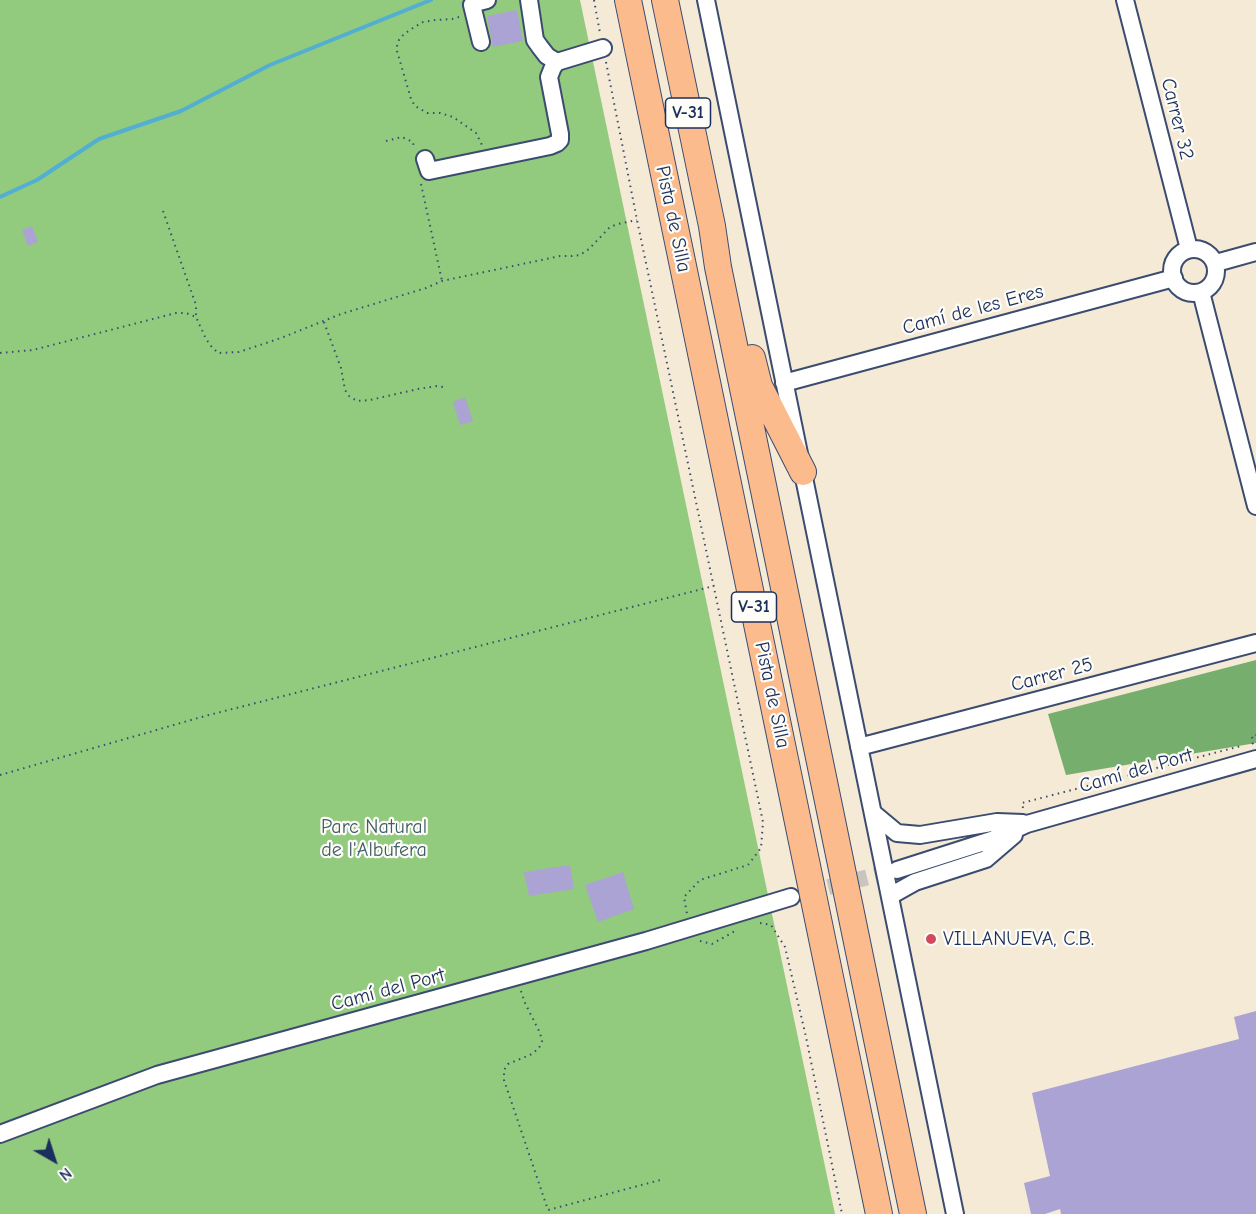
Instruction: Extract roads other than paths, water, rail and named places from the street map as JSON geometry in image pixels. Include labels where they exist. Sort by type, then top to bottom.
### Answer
[{"type":"highway","name":"Pista de Silla","points":[[628,0],[879,1214]]},
{"type":"highway","name":"Pista de Silla","points":[[665,0],[913,1214]]},
{"type":"highway","points":[[712,226],[731,265],[759,386],[803,472]]},
{"type":"street","points":[[529,0],[535,40],[547,56],[557,62]]},
{"type":"street","points":[[706,0],[955,1214]]},
{"type":"street","name":"Carrer 32","points":[[1125,0],[1189,249]]},
{"type":"street","points":[[480,3],[481,42]]},
{"type":"street","points":[[420,156],[429,171],[557,143],[560,140],[549,77],[553,67],[557,62],[603,48]]},
{"type":"street","points":[[1189,249],[1200,249],[1206,252],[1216,263],[1216,277],[1213,284],[1201,292],[1186,292],[1175,282],[1172,268],[1174,261],[1179,254],[1189,249]]},
{"type":"street","points":[[1216,263],[1256,252]]},
{"type":"street","name":"Camí de les Eres","points":[[784,383],[1174,278]]},
{"type":"street","points":[[1201,292],[1256,506]]},
{"type":"street","name":"Carrer 25","points":[[859,747],[1256,643]]},
{"type":"street","name":"Camí del Port","points":[[897,870],[994,839],[1027,824],[1255,751]]},
{"type":"street","name":"Camí del Port","points":[[873,813],[897,833],[920,835],[997,822],[1027,824]]},
{"type":"street","name":"Camí del Port","points":[[890,896],[915,882],[986,859],[1027,824]]},
{"type":"street","name":"Camí del Port","points":[[0,1134],[157,1075],[689,929],[791,897]]},
{"type":"waterway","points":[[0,197],[37,180],[99,139],[181,111],[270,65],[431,0]]},
{"type":"tunnel","points":[[805,893],[897,870]]},
{"type":"place","name":"VILLANUEVA, C.B.","points":[[931,939]]},
{"type":"park label","name":"Parc Natural de l'Albufera","points":[[374,838]]}]
